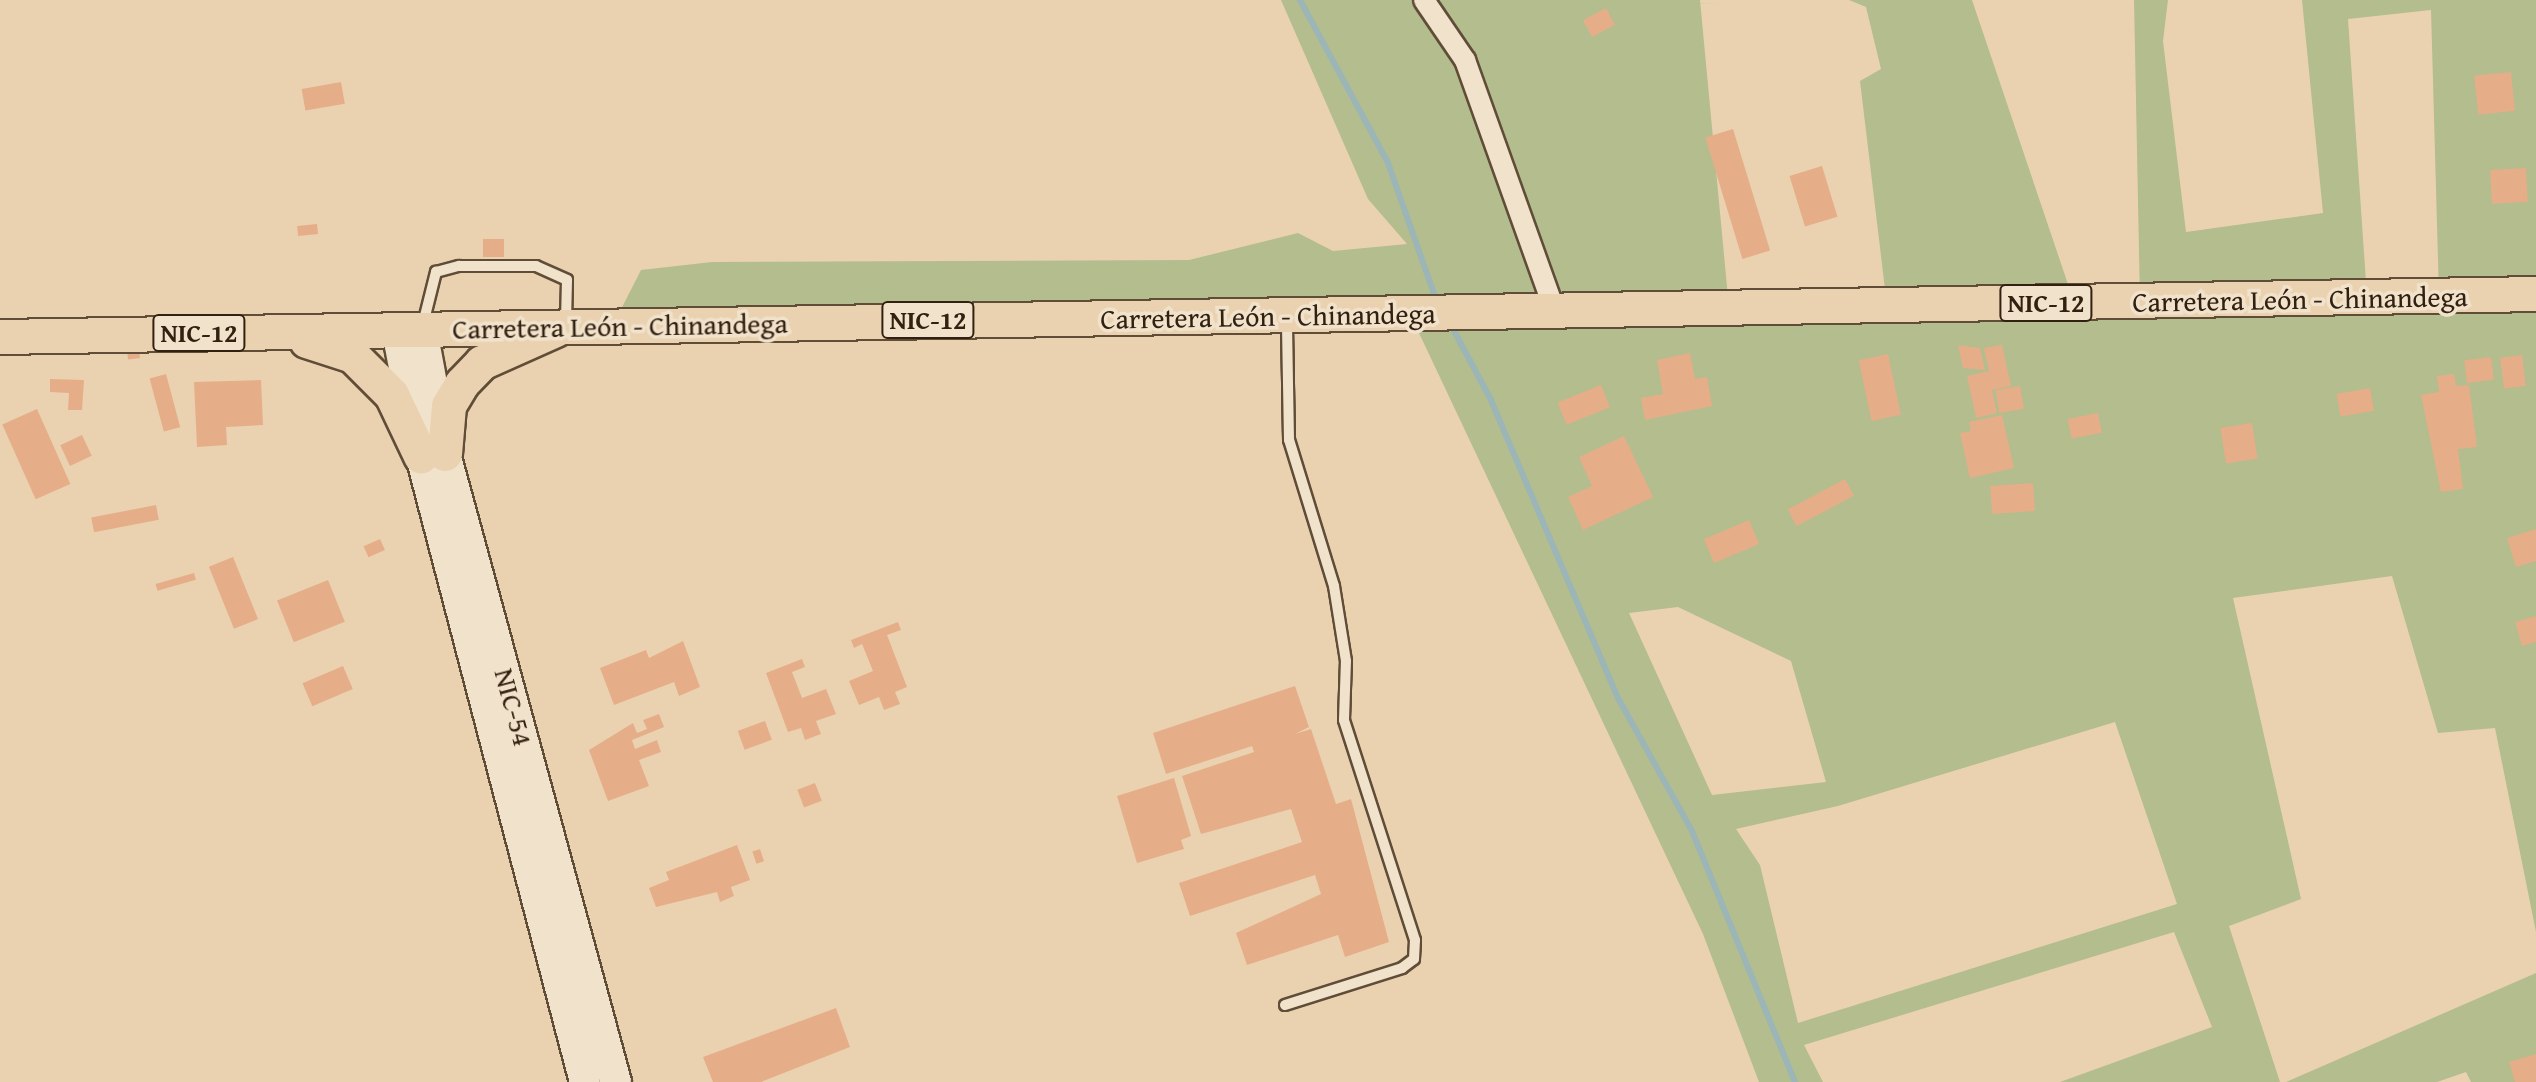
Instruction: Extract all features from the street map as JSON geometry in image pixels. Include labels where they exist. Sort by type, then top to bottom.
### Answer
[{"type":"highway","name":"Carretera León - Chinandega","points":[[0,337],[566,325],[2536,294]]},
{"type":"highway","points":[[433,455],[449,406],[462,384],[482,363],[566,325]]},
{"type":"highway","points":[[280,332],[353,356],[392,395],[433,455]]},
{"type":"main road","name":"NIC-54","points":[[409,330],[433,455],[585,1082]]},
{"type":"main road","name":"NIC-54","points":[[433,455],[616,1082]]},
{"type":"main road","points":[[571,1031],[600,1021]]},
{"type":"street","points":[[1424,0],[1465,60],[1555,311]]},
{"type":"lane","points":[[409,330],[436,272],[459,266],[536,266],[567,280],[572,298],[566,325]]},
{"type":"lane","points":[[1285,1005],[1402,968],[1414,959],[1415,940],[1344,720],[1346,661],[1334,586],[1289,440],[1287,315]]},
{"type":"green space","points":[[1281,0],[1700,0],[1729,308],[1887,306],[1860,81],[1881,69],[1866,7],[1849,0],[1972,0],[2074,302],[2140,301],[2134,0],[2168,0],[2163,41],[2186,232],[2323,213],[2302,0],[2536,0],[2536,932],[2495,728],[2438,733],[2392,576],[2233,598],[2301,899],[2229,926],[2280,1082],[2060,1082],[2212,1027],[2174,932],[1804,1045],[1823,1082],[1759,1082],[1703,934],[1410,314],[613,325],[641,270],[712,262],[1189,260],[1298,233],[1333,251],[1407,244],[1368,199]],"holes":[[[2431,10],[2439,296],[2367,297],[2348,19]],[[1678,607],[1791,661],[1826,782],[1712,795],[1629,613]],[[2115,722],[2177,904],[1798,1023],[1760,865],[1736,829],[1838,806]]]},
{"type":"green space","points":[[2536,973],[2536,1082],[2471,1082],[2466,1072],[2437,1082],[2286,1082]]},
{"type":"building","points":[[1606,8],[1615,25],[1592,37],[1583,20]]},
{"type":"building","points":[[2511,72],[2515,111],[2478,115],[2474,76]]},
{"type":"building","points":[[341,82],[345,104],[305,111],[302,89]]},
{"type":"building","points":[[1733,129],[1770,250],[1742,259],[1705,137]]},
{"type":"building","points":[[1822,166],[1837,217],[1805,227],[1789,176]]},
{"type":"building","points":[[2526,168],[2528,202],[2492,204],[2490,170]]},
{"type":"building","points":[[317,224],[318,234],[298,236],[297,226]]},
{"type":"building","points":[[483,239],[504,239],[504,257],[483,257]]},
{"type":"building","points":[[1958,345],[1980,348],[1985,370],[1963,368]]},
{"type":"building","points":[[2002,345],[2011,386],[1992,390],[1997,413],[1976,418],[1967,376],[1989,371],[1984,348]]},
{"type":"building","points":[[139,350],[140,358],[128,359],[127,351]]},
{"type":"building","points":[[1690,353],[1695,379],[1707,377],[1712,406],[1645,420],[1641,398],[1663,394],[1657,360]]},
{"type":"building","points":[[1888,354],[1901,415],[1872,421],[1859,360]]},
{"type":"building","points":[[2522,355],[2526,386],[2504,388],[2500,358]]},
{"type":"building","points":[[2491,357],[2494,380],[2467,383],[2464,360]]},
{"type":"building","points":[[166,374],[180,427],[164,432],[150,378]]},
{"type":"building","points":[[2454,374],[2456,386],[2469,385],[2477,447],[2458,449],[2463,489],[2441,492],[2421,395],[2439,392],[2437,376]]},
{"type":"building","points":[[50,379],[84,380],[82,410],[68,410],[69,393],[50,392]]},
{"type":"building","points":[[261,380],[263,425],[226,427],[227,445],[197,447],[194,382]]},
{"type":"building","points":[[1601,385],[1610,407],[1566,425],[1557,403]]},
{"type":"building","points":[[2020,386],[2024,409],[1999,413],[1995,390]]},
{"type":"building","points":[[2370,388],[2374,411],[2341,417],[2337,394]]},
{"type":"building","points":[[37,409],[70,484],[36,499],[2,424]]},
{"type":"building","points":[[2098,413],[2102,433],[2071,439],[2068,419]]},
{"type":"building","points":[[2002,415],[2014,468],[1970,478],[1960,433],[1971,431],[1969,422]]},
{"type":"building","points":[[2252,423],[2258,459],[2226,464],[2220,428]]},
{"type":"building","points":[[82,435],[92,456],[70,466],[60,445]]},
{"type":"building","points":[[1624,436],[1653,497],[1583,530],[1568,497],[1592,486],[1579,457]]},
{"type":"building","points":[[1845,479],[1854,496],[1797,526],[1788,510]]},
{"type":"building","points":[[2033,483],[2035,511],[1992,514],[1990,486]]},
{"type":"building","points":[[156,505],[159,520],[94,532],[91,518]]},
{"type":"building","points":[[1749,520],[1759,544],[1714,563],[1704,539]]},
{"type":"building","points":[[2536,529],[2536,561],[2516,567],[2507,538]]},
{"type":"building","points":[[380,539],[385,550],[368,557],[364,546]]},
{"type":"building","points":[[233,557],[258,619],[234,629],[209,567]]},
{"type":"building","points":[[194,573],[196,580],[157,591],[156,584]]},
{"type":"building","points":[[328,580],[345,622],[294,642],[277,601]]},
{"type":"building","points":[[2536,616],[2536,642],[2522,646],[2515,622]]},
{"type":"building","points":[[898,622],[901,630],[887,635],[907,687],[895,692],[900,704],[884,710],[879,697],[859,705],[849,681],[873,671],[862,644],[854,648],[851,640]]},
{"type":"building","points":[[683,641],[700,687],[679,696],[674,682],[614,705],[600,668],[646,650],[649,658]]},
{"type":"building","points":[[802,659],[805,667],[792,672],[802,698],[826,689],[836,714],[816,721],[821,734],[805,740],[801,728],[788,732],[766,673]]},
{"type":"building","points":[[343,666],[353,689],[312,706],[302,683]]},
{"type":"building","points":[[1295,686],[1309,727],[1295,734],[1311,729],[1336,804],[1351,799],[1389,942],[1345,957],[1338,935],[1247,965],[1236,933],[1321,894],[1315,875],[1190,916],[1179,883],[1302,842],[1291,809],[1201,834],[1182,776],[1254,752],[1252,746],[1166,774],[1153,733]]},
{"type":"building","points":[[659,714],[664,727],[632,740],[635,749],[657,740],[661,752],[639,760],[649,786],[608,801],[589,750],[633,723],[637,733],[647,729],[643,720]]},
{"type":"building","points":[[765,721],[772,740],[745,750],[738,731]]},
{"type":"building","points":[[1174,778],[1191,836],[1181,840],[1184,849],[1137,863],[1117,796]]},
{"type":"building","points":[[815,783],[822,801],[804,808],[797,790]]},
{"type":"building","points":[[737,845],[750,880],[731,887],[734,896],[720,902],[717,892],[656,907],[649,888],[669,880],[666,872]]},
{"type":"building","points":[[760,849],[764,861],[756,864],[752,851]]},
{"type":"building","points":[[836,1008],[850,1047],[761,1082],[713,1082],[703,1057]]},
{"type":"building","points":[[2536,1054],[2536,1082],[2515,1082],[2509,1062]]},
{"type":"waterway","points":[[1300,0],[1388,163],[1437,302]]},
{"type":"waterway","points":[[1451,325],[1490,398],[1618,698],[1692,831],[1795,1082]]}]
